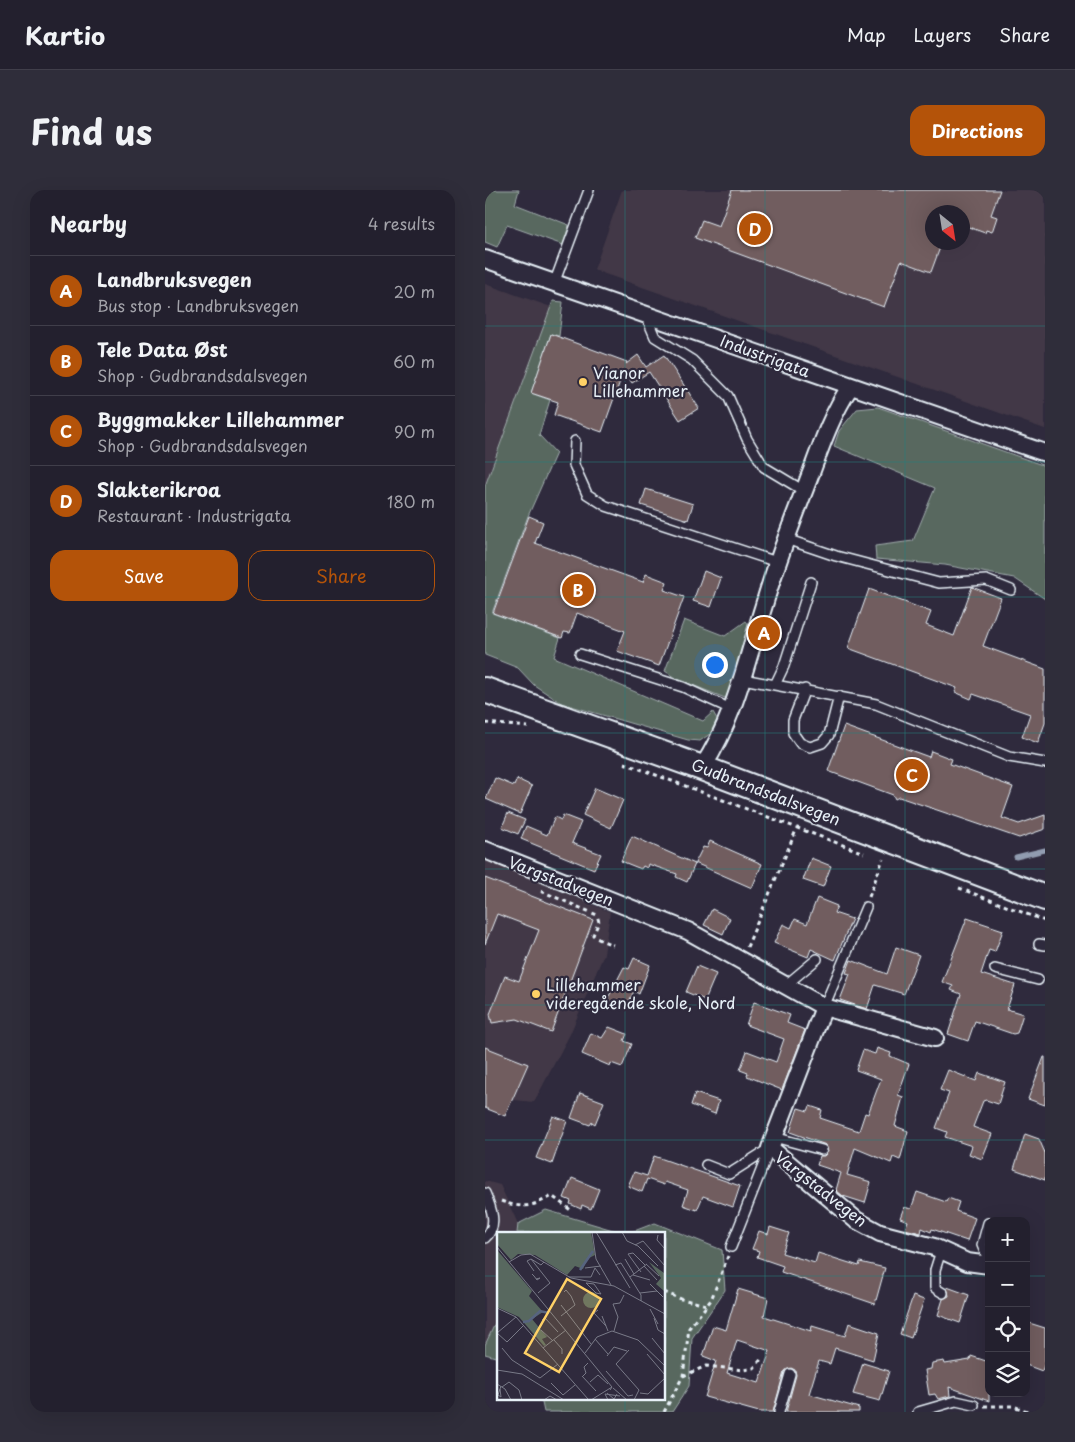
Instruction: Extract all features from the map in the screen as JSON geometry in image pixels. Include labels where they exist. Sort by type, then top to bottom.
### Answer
[{"type":"main road","name":"Gudbrandsdalsvegen","points":[[485,690],[702,768],[1045,898]]},
{"type":"street","name":"Industrigata","points":[[485,259],[555,281],[1045,453]]},
{"type":"street","points":[[702,768],[719,743],[733,710],[777,562],[825,432],[850,386]]},
{"type":"street","name":"Vargstadvegen","points":[[485,850],[651,914],[688,931],[824,1007],[935,1038]]},
{"type":"street","name":"Vargstadvegen","points":[[824,1007],[772,1142],[856,1220],[879,1233],[941,1250],[967,1262],[985,1263]]},
{"type":"lane","points":[[555,281],[589,190]]},
{"type":"lane","points":[[645,313],[655,337],[692,360],[728,396],[747,439],[764,467],[804,491]]},
{"type":"lane","points":[[575,441],[574,465],[587,494],[606,506],[777,562]]},
{"type":"lane","points":[[786,539],[836,556],[939,583],[987,580],[1011,590]]},
{"type":"lane","points":[[775,685],[784,666],[811,582]]},
{"type":"lane","points":[[580,654],[683,688],[733,710]]},
{"type":"lane","points":[[743,679],[805,689],[876,704],[1009,757],[1045,763]]},
{"type":"lane","points":[[805,689],[793,720],[793,733],[800,743],[810,747],[822,743],[829,735],[839,696]]},
{"type":"lane","points":[[824,1007],[865,907]]},
{"type":"lane","points":[[786,985],[817,959]]},
{"type":"lane","points":[[995,969],[1037,980]]},
{"type":"lane","points":[[706,1164],[729,1174],[772,1142],[822,1150]]},
{"type":"lane","points":[[731,1247],[772,1142]]},
{"type":"lane","points":[[485,1193],[494,1222],[490,1234],[485,1238]]},
{"type":"lane","points":[[985,1236],[983,1245],[985,1251]]},
{"type":"lane","points":[[941,1250],[934,1281],[935,1288],[943,1293]]},
{"type":"lane","points":[[779,1412],[790,1374]]},
{"type":"lane","points":[[918,1412],[955,1401],[974,1405]]},
{"type":"path","points":[[485,723],[538,727]]},
{"type":"path","points":[[619,760],[866,853]]},
{"type":"path","points":[[741,960],[797,828]]},
{"type":"path","points":[[875,856],[893,863]]},
{"type":"path","points":[[865,907],[883,860]]},
{"type":"path","points":[[957,888],[1045,921]]},
{"type":"path","points":[[539,890],[597,915],[599,922],[593,935],[595,938],[613,945]]},
{"type":"path","points":[[494,1198],[519,1208],[541,1202],[552,1196],[573,1211]]},
{"type":"path","points":[[664,1412],[683,1376],[689,1328],[707,1305],[717,1286],[731,1247]]},
{"type":"path","points":[[665,1292],[681,1300],[707,1305]]},
{"type":"path","points":[[683,1376],[706,1366],[743,1370],[754,1368],[763,1357]]},
{"type":"path","points":[[974,1405],[999,1408],[1013,1406],[1030,1412]]},
{"type":"shaded area","points":[[622,190],[1045,190],[1045,429],[594,270]]},
{"type":"shaded area","points":[[485,284],[554,308],[485,493]]},
{"type":"shaded area","name":"Lillehammer videregående skole, Nord","points":[[485,859],[610,912],[604,954],[570,1034],[534,1102],[485,1097]]},
{"type":"shaded area","points":[[485,1181],[500,1185],[518,1224],[517,1232],[497,1232],[497,1319],[485,1345]]},
{"type":"green space","points":[[485,190],[519,190],[515,204],[569,225],[563,245],[507,225],[497,247],[485,242]]},
{"type":"green space","points":[[553,301],[563,302],[559,336],[551,334],[531,393],[550,400],[539,435],[556,453],[528,516],[492,613],[560,638],[554,657],[703,721],[713,712],[717,719],[717,729],[700,741],[688,740],[561,703],[534,685],[518,668],[485,655],[485,486]]},
{"type":"green space","points":[[878,407],[1045,466],[1045,599],[1014,578],[945,565],[876,559],[875,546],[913,541],[935,488],[834,446],[839,431],[857,409]]},
{"type":"green space","points":[[684,620],[725,636],[746,621],[752,629],[731,693],[725,698],[675,678],[665,671]]},
{"type":"green space","points":[[546,1210],[620,1232],[517,1232],[518,1224]]},
{"type":"green space","points":[[655,1223],[722,1250],[725,1290],[692,1338],[689,1386],[672,1412],[544,1412],[541,1400],[665,1400],[665,1232],[632,1232]]},
{"type":"green space","points":[[497,1319],[497,1357],[485,1354],[485,1345]]},
{"type":"building","points":[[732,190],[1000,190],[991,215],[997,217],[992,232],[986,230],[985,233],[970,228],[970,205],[925,205],[925,250],[939,250],[931,272],[901,261],[884,307],[695,238],[702,220],[719,226]]},
{"type":"building","points":[[551,334],[627,362],[626,364],[638,355],[646,367],[664,355],[699,408],[680,420],[649,372],[632,383],[624,370],[602,432],[554,415],[558,402],[531,393]]},
{"type":"building","points":[[646,489],[693,504],[688,520],[641,505]]},
{"type":"building","points":[[529,516],[543,522],[535,543],[643,582],[646,574],[667,582],[664,590],[684,597],[659,666],[617,651],[625,631],[577,613],[570,633],[564,632],[562,638],[493,613]]},
{"type":"building","points":[[704,571],[721,578],[711,607],[693,601]]},
{"type":"building","points":[[972,587],[1001,598],[983,646],[1045,669],[1045,723],[1038,743],[1022,737],[1030,714],[973,694],[971,699],[955,692],[957,688],[848,648],[869,589],[931,612],[926,625],[954,636]]},
{"type":"building","points":[[844,726],[929,757],[931,751],[952,759],[950,764],[1013,787],[1002,818],[1019,824],[1045,815],[1045,829],[1019,838],[899,797],[895,799],[893,795],[828,771]]},
{"type":"building","points":[[495,778],[514,786],[517,779],[532,786],[520,814],[486,799]]},
{"type":"building","points":[[595,788],[623,800],[611,828],[583,815]]},
{"type":"building","points":[[508,813],[525,820],[518,834],[502,827]]},
{"type":"building","points":[[563,815],[581,822],[572,843],[601,854],[594,869],[521,839],[526,826],[547,835],[555,817],[561,820]]},
{"type":"building","points":[[632,836],[695,864],[687,882],[676,877],[677,874],[648,864],[647,868],[643,866],[641,869],[621,861]]},
{"type":"building","points":[[710,841],[762,864],[752,888],[695,863],[703,847],[707,848]]},
{"type":"building","points":[[811,858],[831,866],[823,887],[803,880]]},
{"type":"building","points":[[485,878],[593,920],[551,1032],[517,1019],[492,1023],[490,1014],[505,976],[519,981],[539,930],[497,914],[485,944]]},
{"type":"building","points":[[817,898],[837,906],[834,913],[852,919],[835,960],[811,949],[808,957],[774,943],[783,924],[791,928],[795,919],[807,924]]},
{"type":"building","points":[[712,909],[730,918],[723,934],[704,925]]},
{"type":"building","points":[[967,918],[1003,930],[995,952],[989,950],[981,974],[1015,985],[1007,1009],[1023,1014],[1017,1033],[1013,1034],[975,1021],[968,1041],[948,1034],[961,994],[951,990],[953,986],[942,982]]},
{"type":"building","points":[[896,947],[919,955],[904,994],[875,985],[867,1009],[840,1000],[850,974],[846,973],[851,960],[887,974]]},
{"type":"building","points":[[634,958],[650,965],[639,994],[634,991],[626,1008],[607,1000],[624,967],[629,969]]},
{"type":"building","points":[[697,966],[716,974],[705,1000],[686,992]]},
{"type":"building","points":[[754,1002],[790,1015],[787,1023],[805,1030],[782,1090],[747,1076],[748,1073],[740,1070],[747,1051],[776,1062],[784,1039],[746,1025]]},
{"type":"building","points":[[609,1027],[627,1034],[624,1041],[632,1044],[622,1067],[611,1063],[610,1066],[582,1054],[591,1033],[602,1038]]},
{"type":"building","points":[[485,1047],[528,1064],[505,1116],[485,1108]]},
{"type":"building","points":[[877,1048],[891,1053],[890,1056],[909,1064],[898,1095],[903,1097],[895,1126],[908,1131],[900,1160],[893,1157],[891,1163],[855,1148],[847,1175],[871,1182],[865,1203],[843,1196],[836,1190],[841,1173],[817,1165],[820,1156],[824,1156],[828,1152],[826,1145],[790,1132],[798,1108],[808,1111],[810,1106],[822,1110],[820,1118],[859,1131],[865,1113],[868,1114],[881,1079],[856,1070],[863,1050],[875,1054]]},
{"type":"building","points":[[1045,1057],[1045,1105],[1028,1099]]},
{"type":"building","points":[[948,1070],[976,1081],[979,1073],[1005,1082],[998,1104],[986,1100],[983,1101],[973,1127],[992,1134],[982,1159],[969,1154],[972,1146],[945,1137],[947,1132],[936,1128],[949,1093],[940,1090]]},
{"type":"building","points":[[580,1093],[604,1102],[595,1124],[592,1122],[590,1125],[571,1118]]},
{"type":"building","points":[[695,1093],[719,1101],[715,1114],[691,1105]]},
{"type":"building","points":[[553,1116],[567,1121],[552,1164],[536,1158]]},
{"type":"building","points":[[1025,1134],[1039,1139],[1045,1153],[1045,1180],[1014,1169]]},
{"type":"building","points":[[654,1156],[740,1186],[733,1207],[703,1196],[697,1210],[683,1205],[688,1190],[665,1182],[664,1185],[647,1179],[642,1192],[628,1186],[634,1172],[647,1176]]},
{"type":"building","points":[[572,1178],[599,1189],[591,1209],[582,1205],[581,1209],[570,1204],[571,1201],[564,1198]]},
{"type":"building","points":[[917,1192],[946,1202],[948,1198],[959,1202],[956,1211],[975,1218],[967,1241],[932,1229],[931,1232],[922,1228],[921,1233],[905,1229],[908,1221],[900,1218],[904,1207],[911,1209]]},
{"type":"building","points":[[770,1227],[789,1233],[782,1253],[815,1263],[818,1253],[859,1266],[860,1262],[885,1268],[875,1304],[781,1272],[783,1266],[757,1257],[759,1251],[752,1249],[759,1231],[768,1234]]},
{"type":"building","points":[[947,1287],[969,1295],[960,1323],[938,1315],[943,1299],[949,1296]]},
{"type":"building","points":[[738,1289],[768,1298],[764,1316],[811,1331],[812,1326],[845,1336],[849,1323],[879,1333],[873,1360],[835,1348],[830,1364],[819,1361],[809,1394],[859,1408],[859,1412],[786,1412],[796,1375],[795,1370],[791,1368],[784,1372],[773,1412],[759,1412],[705,1397],[716,1361],[703,1356],[713,1326],[726,1330]],"holes":[[[737,1340],[770,1351],[759,1383],[727,1373]]]},
{"type":"building","points":[[913,1296],[924,1300],[911,1338],[900,1334]]},
{"type":"building","points":[[1030,1323],[1045,1328],[1045,1363],[1042,1371],[1030,1366]]},
{"type":"building","points":[[971,1356],[985,1361],[985,1397],[989,1397],[989,1401],[949,1387],[950,1396],[938,1399],[935,1394],[929,1395],[925,1370],[931,1369],[932,1363],[944,1361],[945,1364],[970,1360]]},
{"type":"building","points":[[863,1363],[889,1371],[880,1401],[853,1394]]},
{"type":"waterway","points":[[1016,857],[1045,850]]},
{"type":"place","name":"Slakterikroa","points":[[755,229]]},
{"type":"place","name":"Vianor Lillehammer","points":[[583,382]]},
{"type":"place","name":"Tele Data Øst","points":[[578,590]]},
{"type":"place","name":"Landbruksvegen","points":[[764,633]]},
{"type":"place","name":"Byggmakker Lillehammer","points":[[912,775]]},
{"type":"place","name":"Lillehammer videregående skole, Nord","points":[[536,994]]}]
